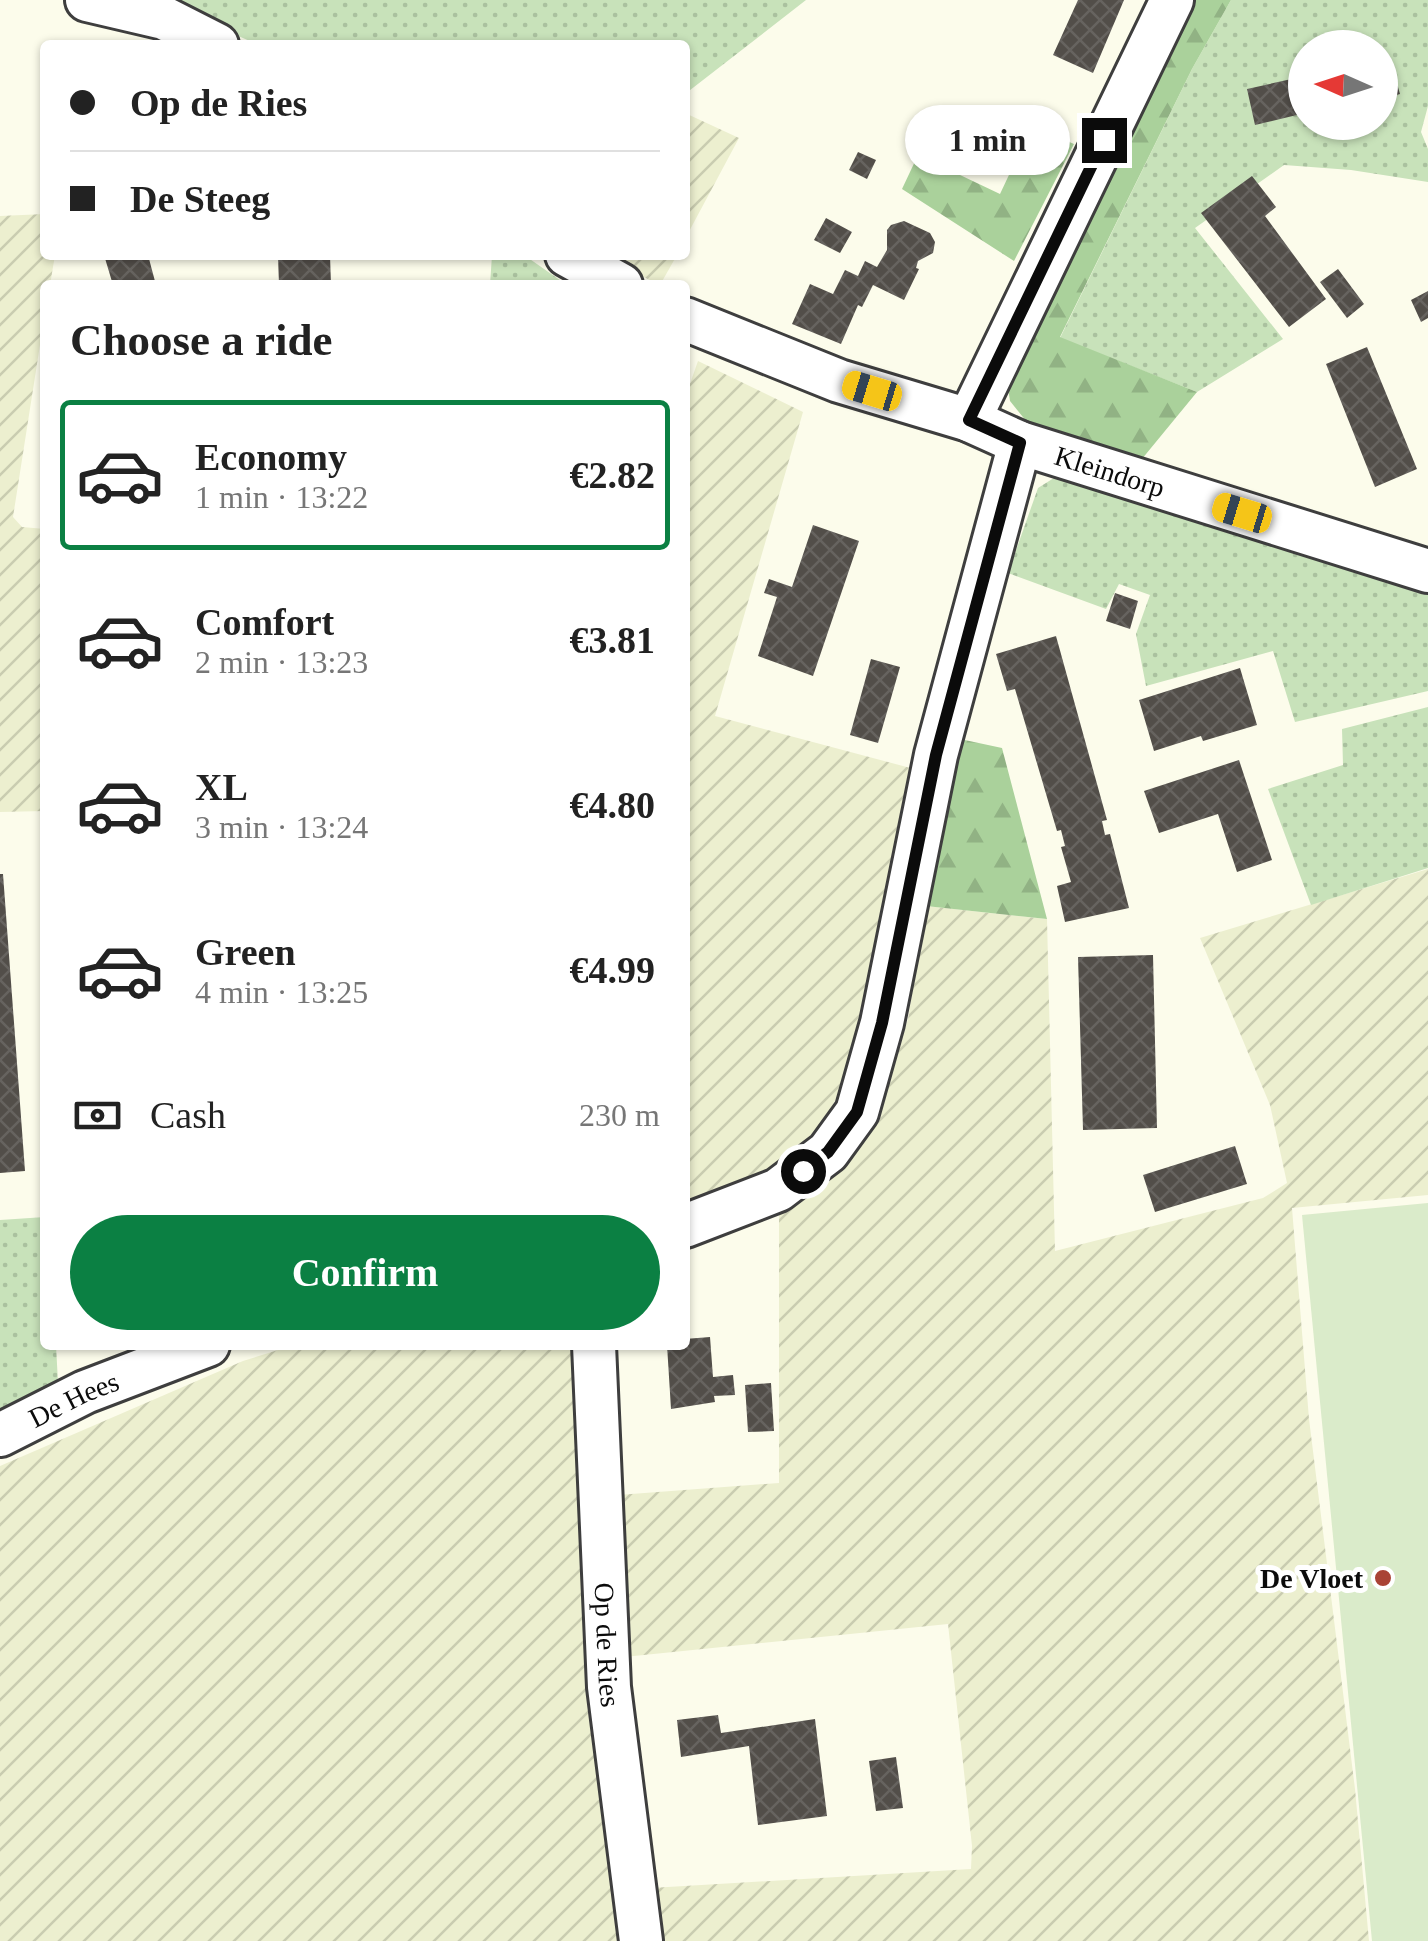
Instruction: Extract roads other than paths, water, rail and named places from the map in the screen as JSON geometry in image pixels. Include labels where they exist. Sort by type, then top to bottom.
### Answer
[{"type":"street","points":[[88,0],[164,18],[206,40]]},
{"type":"street","points":[[969,420],[1172,0]]},
{"type":"street","points":[[576,260],[612,280]]},
{"type":"street","name":"Kleindorp","points":[[690,321],[839,381],[969,420],[1020,443],[1428,571]]},
{"type":"street","points":[[690,1224],[778,1190],[828,1152],[857,1112],[882,1023],[936,755],[1020,443]]},
{"type":"street","name":"De Hees","points":[[0,1435],[85,1392],[195,1350]]},
{"type":"street","name":"Op de Ries","points":[[594,1350],[609,1687],[641,1941]]},
{"type":"place","name":"De Vloet","points":[[1383,1578]]}]
